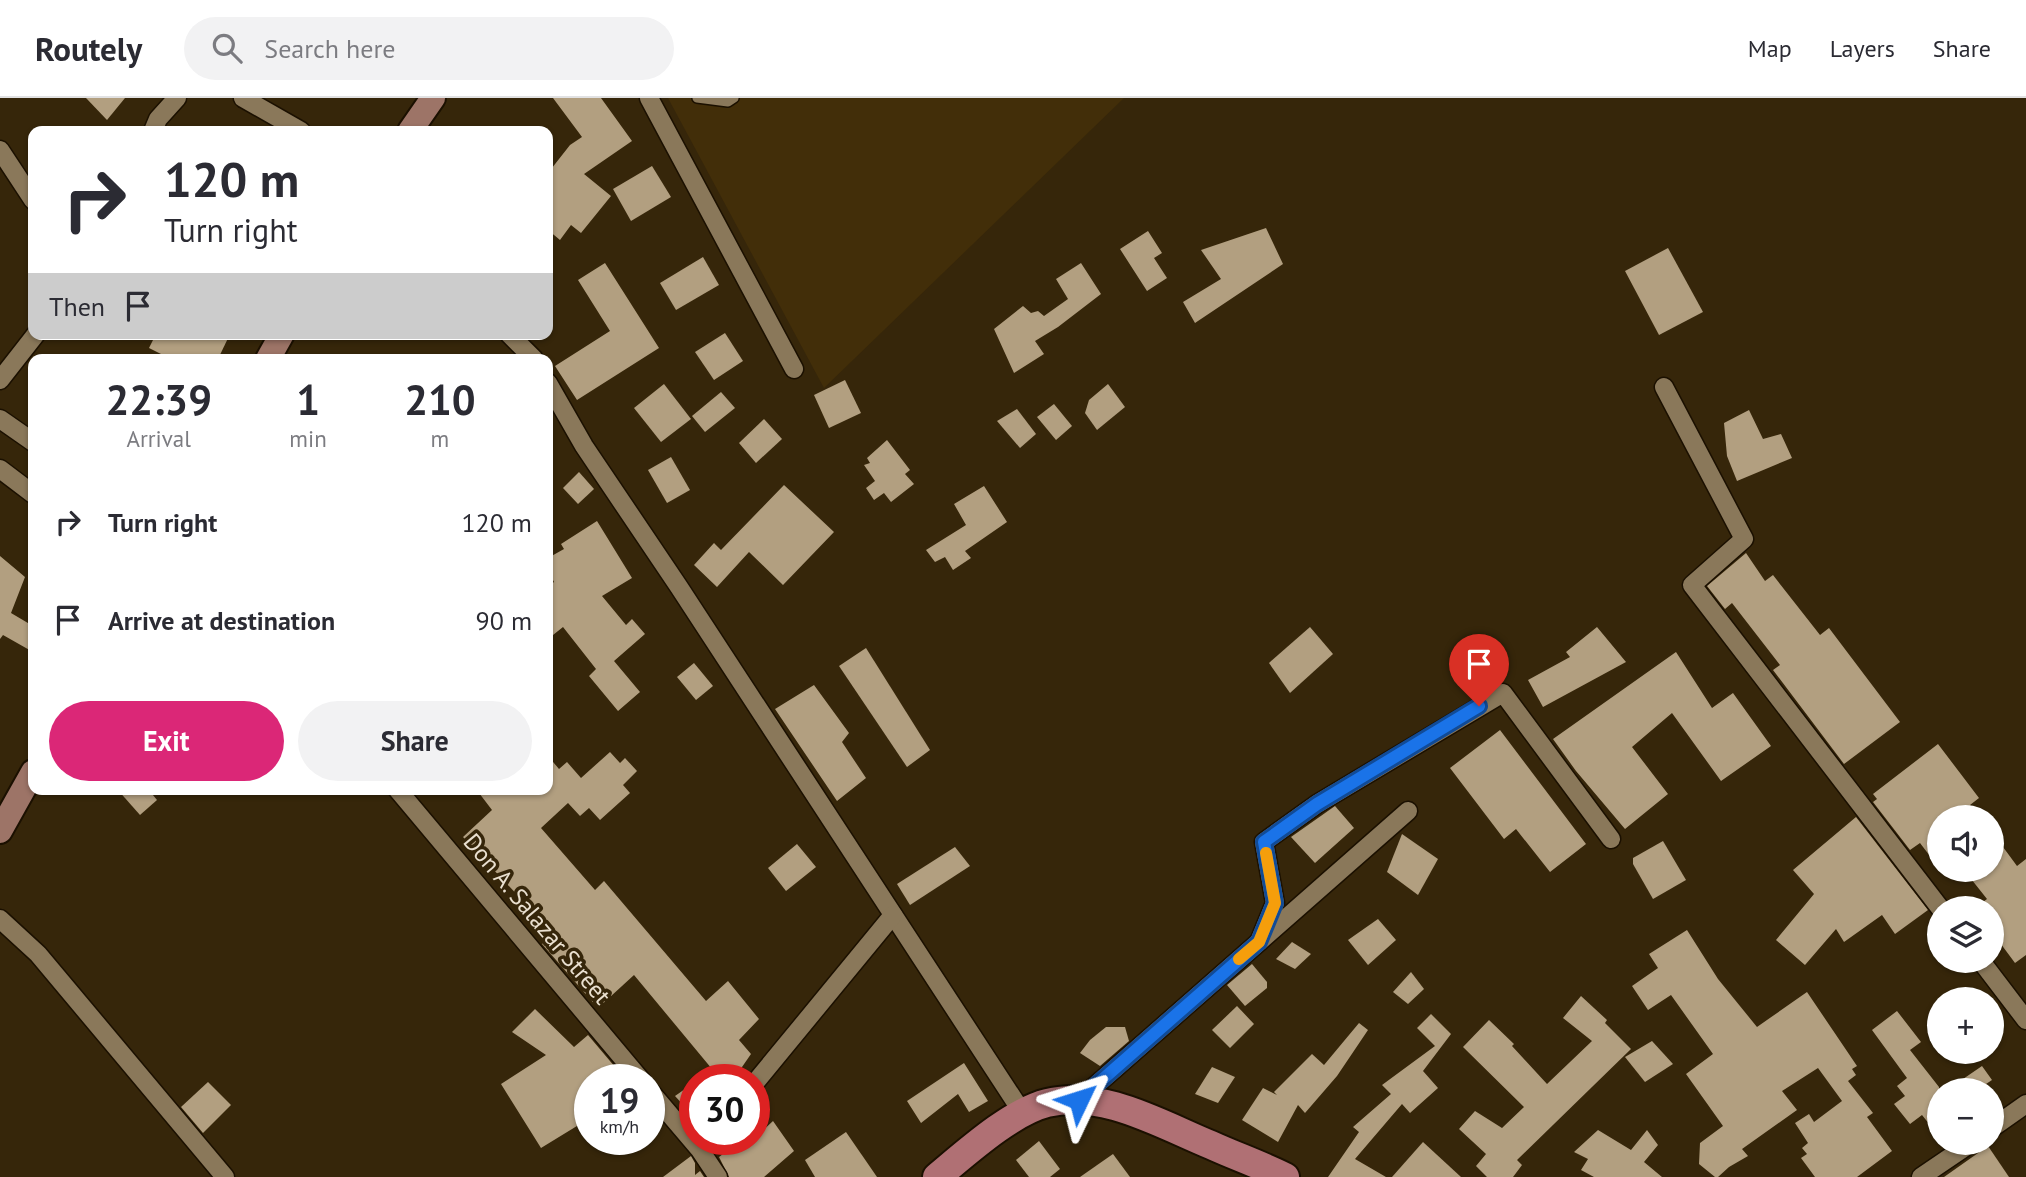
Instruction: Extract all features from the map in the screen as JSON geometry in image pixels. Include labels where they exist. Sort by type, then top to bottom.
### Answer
[{"type":"main road","points":[[413,126],[433,98]]},
{"type":"main road","points":[[0,831],[28,781]]},
{"type":"main road","points":[[937,1177],[1021,1112],[1048,1102],[1079,1100],[1136,1114],[1285,1177]]},
{"type":"street","points":[[155,126],[177,98]]},
{"type":"street","points":[[243,98],[292,126]]},
{"type":"street","points":[[649,98],[794,369]]},
{"type":"street","points":[[0,150],[28,192]]},
{"type":"street","points":[[0,380],[31,340]]},
{"type":"street","points":[[515,340],[529,354]]},
{"type":"street","points":[[1664,387],[1744,539],[1692,585],[1931,896]]},
{"type":"street","points":[[553,392],[584,446],[1021,1112]]},
{"type":"street","points":[[0,419],[28,439]]},
{"type":"street","points":[[0,469],[28,490]]},
{"type":"street","points":[[1259,942],[1275,903],[1264,842],[1317,804],[1503,692],[1611,839]]},
{"type":"street","name":"Don A. Salazar Street","points":[[402,795],[628,1064]]},
{"type":"street","points":[[1079,1100],[1408,811]]},
{"type":"street","points":[[770,1065],[893,915]]},
{"type":"street","points":[[0,919],[38,954],[225,1177]]},
{"type":"street","points":[[1990,973],[2026,1020]]},
{"type":"street","points":[[2004,1120],[2026,1104]]},
{"type":"street","points":[[665,1106],[679,1119]]},
{"type":"street","points":[[709,1155],[718,1177]]},
{"type":"street","points":[[1922,1177],[1954,1155]]},
{"type":"lane","points":[[698,98],[728,102],[733,98]]},
{"type":"shaded area","points":[[668,98],[1124,98],[824,388]]},
{"type":"building","points":[[86,98],[125,98],[107,120]]},
{"type":"building","points":[[553,98],[601,98],[632,141],[584,174],[611,196],[581,233],[571,225],[560,240],[553,234],[553,167],[570,145],[582,137]]},
{"type":"building","points":[[652,166],[671,197],[631,221],[613,189]]},
{"type":"building","points":[[1266,228],[1283,264],[1195,323],[1183,302],[1221,279],[1201,250]]},
{"type":"building","points":[[1148,231],[1162,253],[1154,258],[1167,278],[1147,291],[1120,249]]},
{"type":"building","points":[[1668,248],[1703,312],[1659,335],[1625,271]]},
{"type":"building","points":[[703,257],[719,285],[676,310],[660,283]]},
{"type":"building","points":[[605,263],[659,348],[577,400],[555,366],[610,331],[578,280]]},
{"type":"building","points":[[1081,263],[1101,294],[1035,341],[1044,354],[1014,373],[994,329],[1023,306],[1031,313],[1038,311],[1044,316],[1068,299],[1056,279]]},
{"type":"building","points":[[725,333],[743,361],[714,380],[695,352]]},
{"type":"building","points":[[153,340],[227,340],[220,354],[161,354],[149,348]]},
{"type":"building","points":[[845,380],[861,413],[829,428],[814,395]]},
{"type":"building","points":[[664,384],[691,419],[661,442],[634,408]]},
{"type":"building","points":[[1108,384],[1125,407],[1097,430],[1085,413],[1089,400]]},
{"type":"building","points":[[721,392],[735,408],[705,432],[692,416]]},
{"type":"building","points":[[1054,404],[1072,426],[1056,440],[1037,417]]},
{"type":"building","points":[[1017,409],[1036,434],[1020,448],[997,421]]},
{"type":"building","points":[[1749,410],[1763,439],[1781,434],[1792,458],[1737,481],[1727,456],[1724,423]]},
{"type":"building","points":[[764,419],[782,439],[756,463],[739,443]]},
{"type":"building","points":[[887,440],[910,470],[905,474],[914,484],[891,502],[884,493],[874,500],[866,488],[875,481],[864,465],[870,463],[867,458]]},
{"type":"building","points":[[671,457],[690,490],[667,503],[648,470]]},
{"type":"building","points":[[579,472],[594,489],[578,504],[563,488]]},
{"type":"building","points":[[784,485],[834,532],[783,585],[749,552],[717,587],[694,565],[714,543],[721,550]]},
{"type":"building","points":[[984,486],[1007,522],[965,551],[971,558],[953,570],[945,557],[935,562],[926,550],[966,525],[954,504]]},
{"type":"building","points":[[597,521],[632,578],[602,596],[626,625],[632,619],[645,634],[614,661],[640,692],[618,711],[589,676],[596,669],[563,627],[553,635],[553,555],[564,549],[561,544]]},
{"type":"building","points":[[1746,553],[1765,581],[1773,575],[1820,635],[1829,628],[1900,722],[1844,764],[1773,670],[1780,665],[1732,603],[1725,609],[1707,586]]},
{"type":"building","points":[[0,556],[25,577],[11,613],[28,623],[28,649],[3,635],[0,639]]},
{"type":"building","points":[[1310,627],[1333,654],[1290,693],[1269,663]]},
{"type":"building","points":[[1597,627],[1626,662],[1543,707],[1528,680],[1570,657],[1566,652]]},
{"type":"building","points":[[866,648],[930,750],[907,767],[839,666]]},
{"type":"building","points":[[1676,652],[1712,708],[1733,693],[1771,746],[1721,781],[1672,713],[1632,747],[1668,794],[1625,829],[1553,739]]},
{"type":"building","points":[[694,663],[713,686],[696,700],[677,677]]},
{"type":"building","points":[[814,685],[849,733],[842,742],[866,778],[837,801],[775,709]]},
{"type":"building","points":[[1500,730],[1586,844],[1550,872],[1516,829],[1504,839],[1450,768]]},
{"type":"building","points":[[1938,744],[1979,798],[1970,805],[1927,805],[1927,852],[1920,843],[1910,850],[1873,802],[1877,799],[1873,794]]},
{"type":"building","points":[[610,752],[620,763],[625,758],[637,771],[623,785],[630,793],[600,820],[589,808],[580,816],[568,803],[541,828],[595,890],[604,881],[706,1001],[728,981],[759,1019],[739,1040],[751,1054],[744,1064],[708,1064],[634,975],[598,1008],[542,944],[553,933],[463,837],[492,810],[481,795],[553,795],[553,762],[559,769],[567,762],[581,778]]},
{"type":"building","points":[[122,795],[153,795],[157,800],[140,815]]},
{"type":"building","points":[[1335,806],[1354,828],[1315,863],[1291,837]]},
{"type":"building","points":[[1856,817],[1927,911],[1895,934],[1882,915],[1844,942],[1836,929],[1805,965],[1776,940],[1814,894],[1793,870]]},
{"type":"building","points":[[1402,834],[1438,859],[1418,895],[1387,872]]},
{"type":"building","points":[[1663,841],[1686,880],[1653,899],[1633,864],[1633,858]]},
{"type":"building","points":[[797,844],[816,867],[786,891],[768,868]]},
{"type":"building","points":[[955,847],[970,866],[910,905],[897,884]]},
{"type":"building","points":[[2004,848],[2017,866],[2026,859],[2026,955],[2015,963],[2004,948],[2004,896],[1985,896],[1974,882],[2004,882]]},
{"type":"building","points":[[1378,919],[1396,940],[1368,965],[1348,940]]},
{"type":"building","points":[[1687,930],[1718,979],[1757,1027],[1807,992],[1857,1066],[1852,1069],[1856,1075],[1848,1081],[1873,1113],[1867,1117],[1892,1151],[1857,1177],[1815,1177],[1801,1158],[1807,1154],[1802,1148],[1808,1143],[1795,1123],[1809,1114],[1814,1122],[1842,1101],[1818,1068],[1782,1091],[1797,1110],[1742,1149],[1748,1156],[1718,1177],[1699,1164],[1700,1143],[1723,1126],[1686,1074],[1713,1054],[1671,995],[1648,1010],[1632,986],[1658,968],[1649,954]]},
{"type":"building","points":[[1292,942],[1311,954],[1295,969],[1276,959]]},
{"type":"building","points":[[1252,964],[1267,982],[1267,988],[1245,1006],[1227,985]]},
{"type":"building","points":[[1411,972],[1424,989],[1408,1004],[1393,992]]},
{"type":"building","points":[[1581,996],[1607,1020],[1605,1023],[1631,1049],[1517,1160],[1522,1165],[1513,1177],[1487,1177],[1476,1166],[1486,1154],[1459,1129],[1475,1111],[1502,1128],[1524,1107],[1463,1047],[1489,1020],[1514,1044],[1512,1046],[1547,1084],[1592,1041],[1563,1018]]},
{"type":"building","points":[[1237,1006],[1254,1024],[1230,1048],[1212,1030]]},
{"type":"building","points":[[535,1009],[574,1047],[588,1035],[612,1064],[574,1064],[574,1128],[541,1148],[501,1084],[546,1055],[512,1032]]},
{"type":"building","points":[[1897,1011],[1921,1042],[1910,1050],[1932,1078],[1927,1078],[1927,1121],[1922,1115],[1910,1124],[1894,1104],[1905,1096],[1897,1086],[1907,1078],[1872,1030]]},
{"type":"building","points":[[1431,1014],[1451,1034],[1423,1071],[1438,1088],[1410,1113],[1402,1104],[1355,1159],[1386,1177],[1328,1177],[1359,1132],[1353,1127],[1391,1094],[1382,1085],[1435,1046],[1417,1028]]},
{"type":"building","points":[[1359,1023],[1368,1030],[1337,1076],[1305,1113],[1298,1105],[1278,1142],[1242,1120],[1263,1088],[1277,1095],[1274,1092],[1312,1054],[1324,1065]]},
{"type":"building","points":[[1106,1027],[1125,1027],[1129,1041],[1100,1066],[1080,1053],[1090,1040]]},
{"type":"building","points":[[1652,1041],[1673,1064],[1645,1082],[1625,1057]]},
{"type":"building","points":[[964,1063],[988,1101],[969,1112],[958,1094],[921,1123],[907,1101]]},
{"type":"building","points":[[1982,1066],[1991,1078],[1964,1078]]},
{"type":"building","points":[[1212,1067],[1235,1077],[1218,1103],[1195,1094]]},
{"type":"building","points":[[208,1082],[231,1105],[203,1133],[181,1107]]},
{"type":"building","points":[[773,1121],[794,1151],[764,1177],[729,1177],[719,1157],[770,1155],[770,1124]]},
{"type":"building","points":[[1598,1130],[1631,1150],[1647,1130],[1658,1145],[1644,1162],[1662,1177],[1594,1177],[1581,1170],[1588,1159],[1574,1152]]},
{"type":"building","points":[[846,1132],[877,1177],[815,1177],[805,1160]]},
{"type":"building","points":[[1039,1141],[1060,1169],[1050,1177],[1029,1177],[1016,1160]]},
{"type":"building","points":[[1423,1142],[1461,1177],[1392,1177]]},
{"type":"building","points":[[1113,1154],[1130,1177],[1080,1177]]},
{"type":"building","points":[[1975,1155],[1994,1155],[2009,1177],[1944,1177]]},
{"type":"building","points":[[691,1156],[695,1163],[695,1175],[700,1171],[704,1177],[663,1177]]},
{"type":"slow traffic","points":[[1239,959],[1259,942],[1275,903],[1266,853]]},
{"type":"route","points":[[1079,1100],[1259,942],[1275,903],[1264,842],[1317,804],[1479,706]]}]
